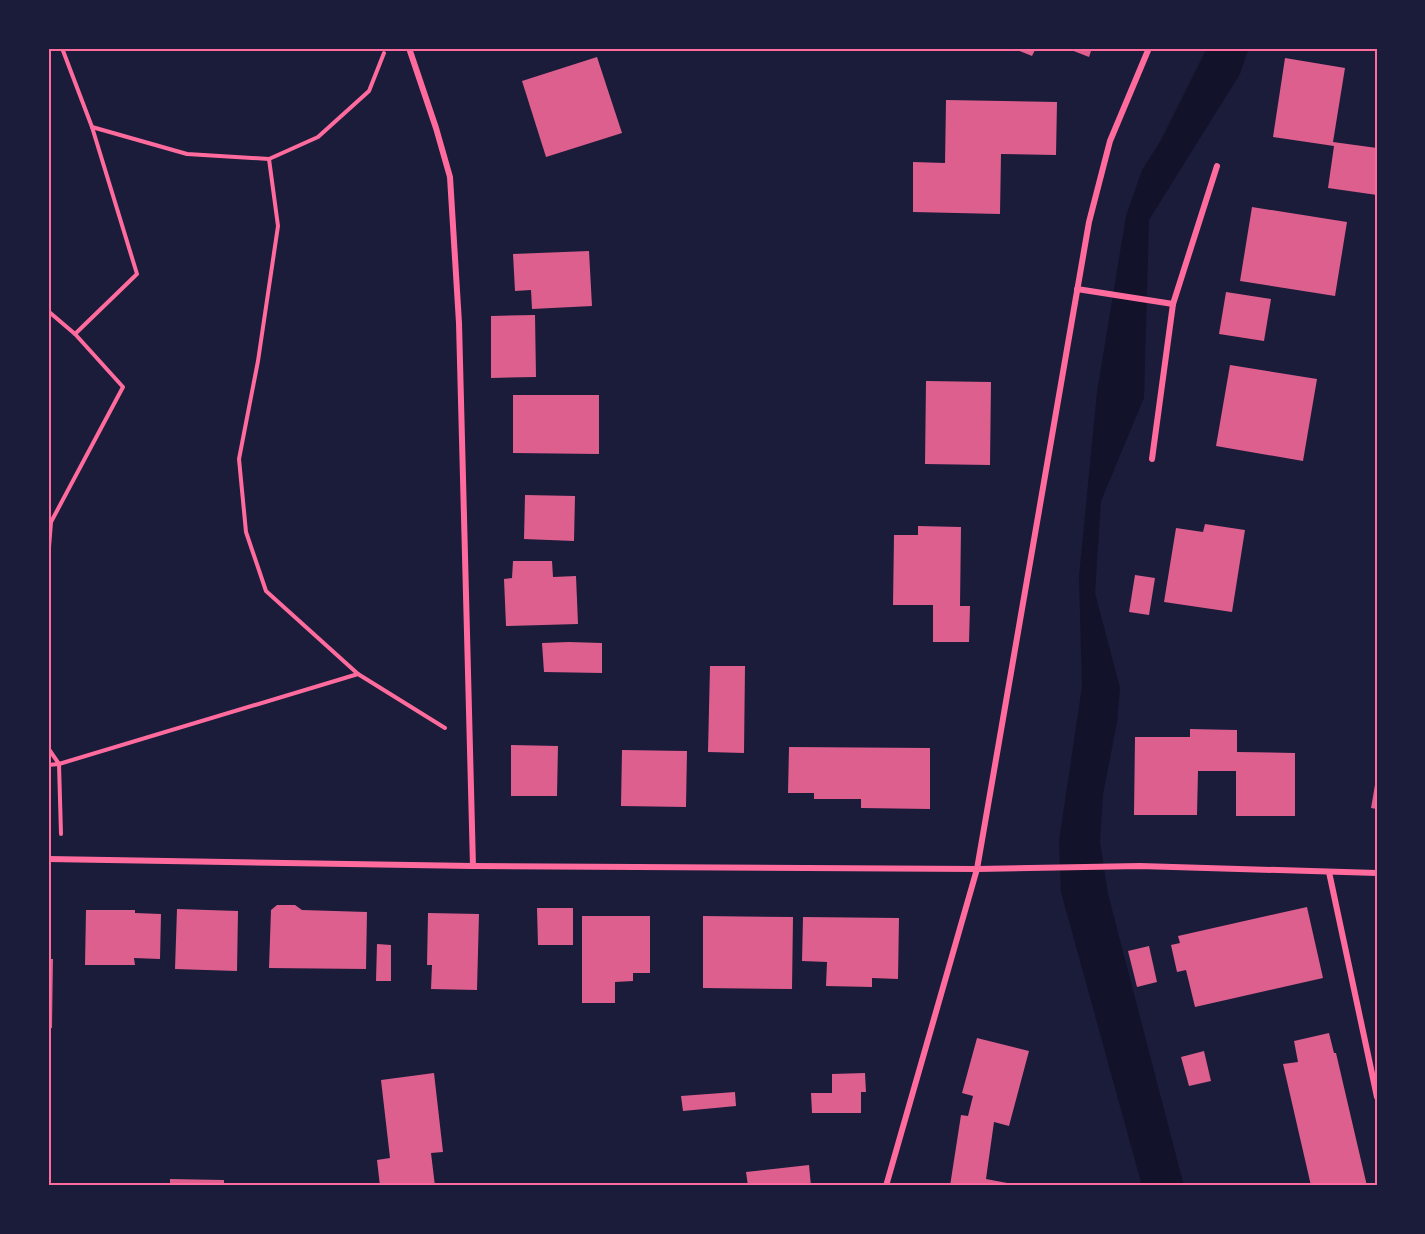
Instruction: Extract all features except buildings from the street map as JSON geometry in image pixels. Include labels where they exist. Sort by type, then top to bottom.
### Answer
[{"type":"street","points":[[409,48],[450,177],[459,334],[473,866]]},
{"type":"street","points":[[886,1186],[977,870],[1089,222],[1110,141],[1149,48]]},
{"type":"street","points":[[1152,459],[1173,304],[1217,166]]},
{"type":"street","points":[[1077,289],[1173,304]]},
{"type":"street","points":[[48,859],[473,866],[977,870],[1140,866],[1377,873]]},
{"type":"street","points":[[1329,872],[1377,1097]]},
{"type":"path","points":[[62,48],[92,127],[137,274],[75,334]]},
{"type":"path","points":[[92,127],[187,154],[269,159],[318,137],[369,91],[386,48]]},
{"type":"path","points":[[269,159],[278,226],[258,361],[239,459],[246,532],[266,591],[358,674],[471,744]]},
{"type":"path","points":[[48,311],[75,334],[123,387],[50,522],[48,560]]},
{"type":"path","points":[[48,765],[59,764],[358,674]]},
{"type":"path","points":[[48,748],[59,764],[62,859]]},
{"type":"shaded area","points":[[1207,48],[1249,48],[1240,74],[1149,220],[1144,398],[1101,501],[1095,593],[1120,688],[1117,722],[1103,794],[1100,842],[1108,894],[1184,1186],[1142,1186],[1061,892],[1059,841],[1082,687],[1079,577],[1097,392],[1126,216],[1142,170],[1161,140]]}]
